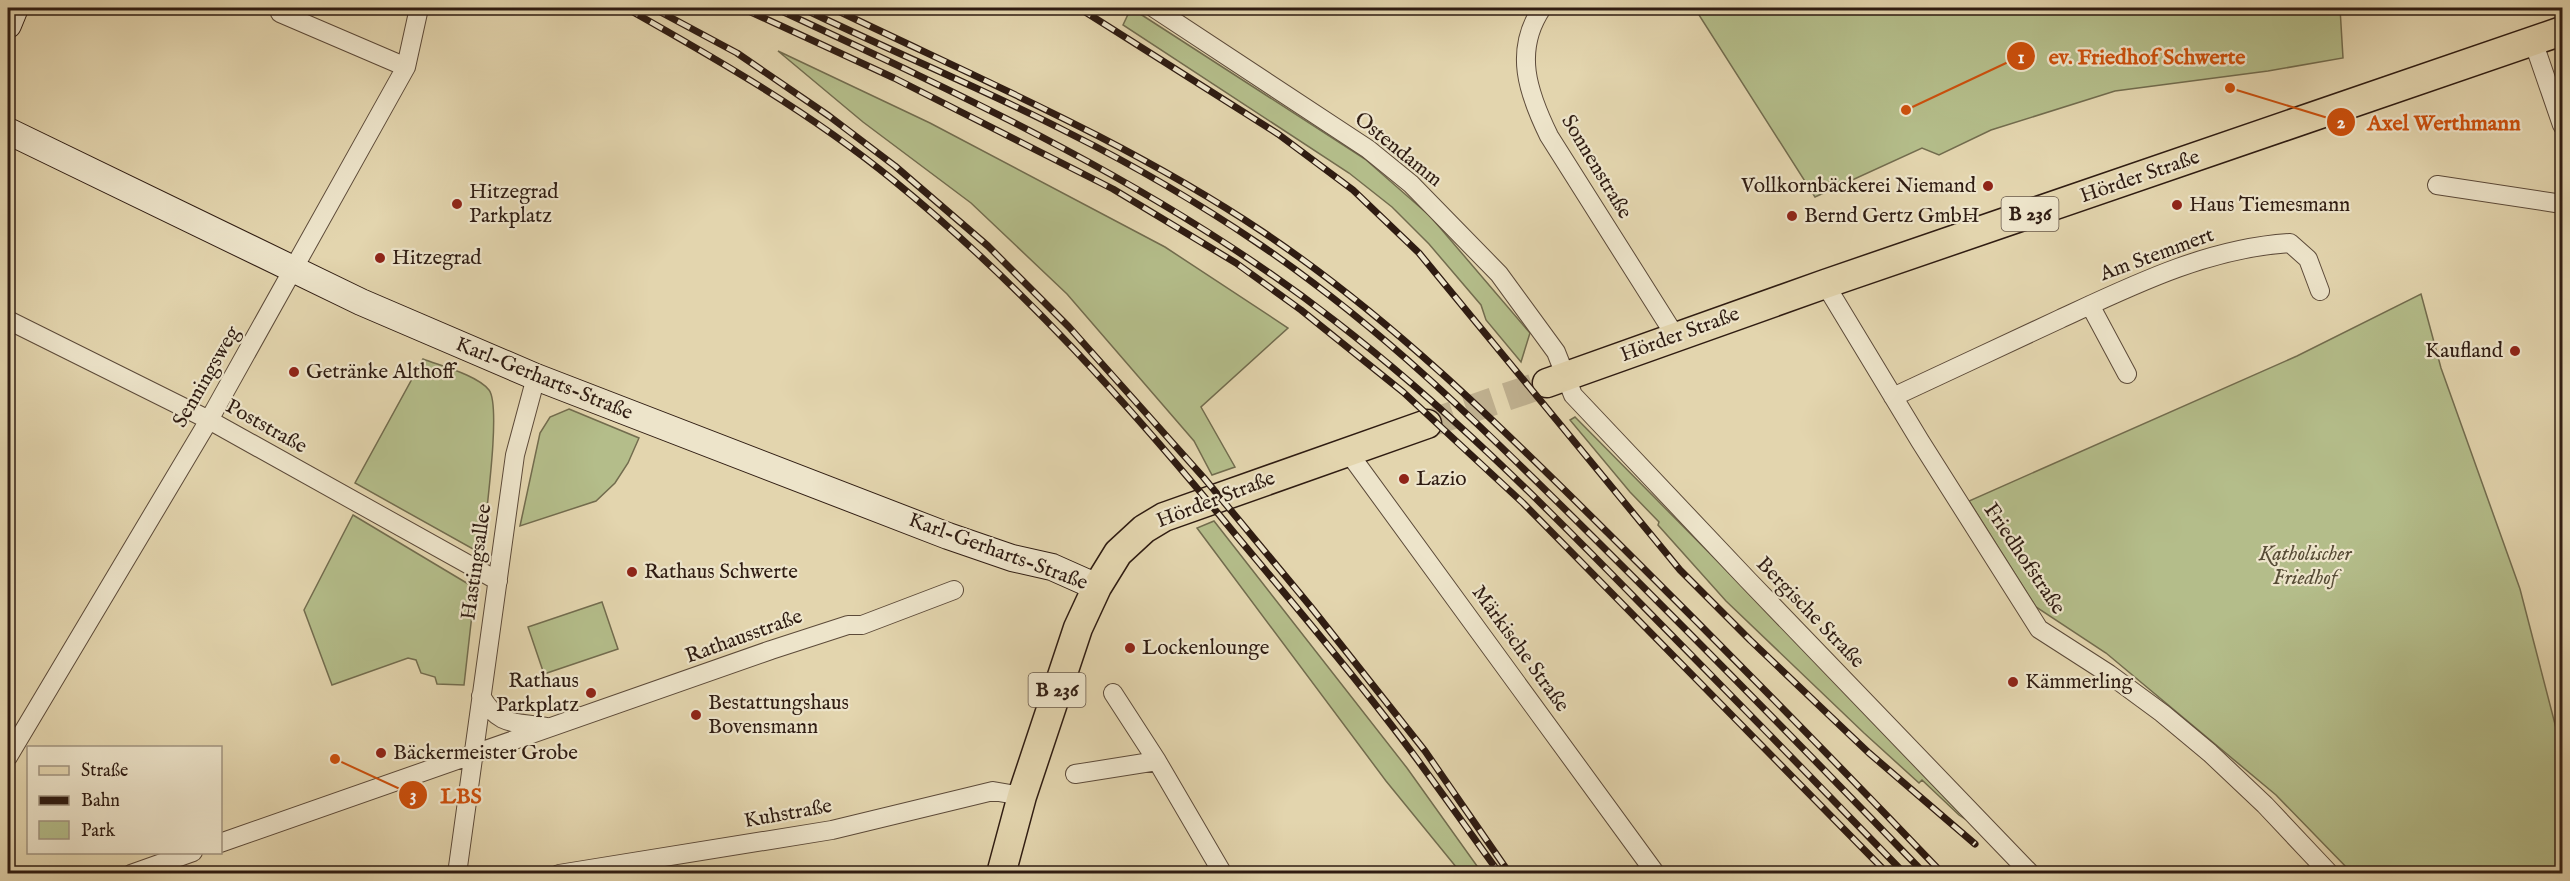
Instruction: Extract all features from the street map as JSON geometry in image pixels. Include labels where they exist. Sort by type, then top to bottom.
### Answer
[{"type":"main road","points":[[8,25],[15,8]]},
{"type":"main road","name":"Hörder Straße","points":[[1556,380],[1825,284],[2562,31]]},
{"type":"main road","name":"Karl-Gerharts-Straße","points":[[8,131],[361,302],[536,377],[948,536],[1012,558],[1052,567],[1097,587]]},
{"type":"main road","name":"Hörder Straße","points":[[1097,587],[1118,553],[1144,529],[1164,517],[1427,424]]},
{"type":"main road","name":"B 236","points":[[1001,873],[1022,796],[1078,628],[1097,587]]},
{"type":"street","name":"Senningsweg","points":[[8,757],[209,420],[406,67],[419,8]]},
{"type":"street","name":"Ostendamm","points":[[1154,8],[1368,149],[1411,184],[1499,274],[1556,352],[1556,380]]},
{"type":"street","name":"Sonnenstraße","points":[[1542,8],[1530,25],[1527,48],[1527,71],[1533,103],[1549,136],[1676,337]]},
{"type":"street","points":[[280,13],[406,67]]},
{"type":"street","points":[[2533,41],[2562,125]]},
{"type":"street","points":[[2437,185],[2562,204]]},
{"type":"street","name":"Am Stemmert","points":[[1893,397],[2090,305],[2191,262],[2260,245],[2289,243],[2308,260],[2320,291]]},
{"type":"street","name":"Friedhofstraße","points":[[1825,284],[1893,397],[2039,628],[2162,712],[2265,805],[2330,873]]},
{"type":"street","name":"Am Stemmert","points":[[2090,305],[2127,374]]},
{"type":"street","name":"Poststraße","points":[[8,320],[209,420],[498,581]]},
{"type":"street","name":"Hastingsallee","points":[[457,873],[515,455],[536,377]]},
{"type":"street","name":"Bergische Straße","points":[[1556,380],[1581,403],[2031,873]]},
{"type":"street","name":"Märkische Straße","points":[[1348,452],[1656,873]]},
{"type":"street","name":"Rathausstraße","points":[[222,842],[848,625],[862,625],[954,590]]},
{"type":"street","points":[[1113,693],[1157,761],[1223,873]]},
{"type":"street","name":"Rathausstraße","points":[[481,696],[489,711],[497,718],[506,722],[549,727]]},
{"type":"street","points":[[1076,774],[1157,761]]},
{"type":"street","name":"Kuhstraße","points":[[559,873],[670,865],[832,830],[993,791],[1022,796]]},
{"type":"street","points":[[140,872],[188,854]]},
{"type":"green space","points":[[1131,8],[1365,159],[1430,216],[1530,333],[1521,362],[1486,320],[1481,305],[1429,244],[1392,207],[1349,173],[1123,25]]},
{"type":"green space","points":[[1698,8],[2340,8],[2343,58],[2268,71],[2115,91],[1991,130],[1939,155],[1922,148],[1815,197],[1699,15]]},
{"type":"green space","points":[[778,51],[930,123],[1165,247],[1288,328],[1201,407],[1235,467],[1212,475],[1194,441],[1067,294],[971,203],[863,122]]},
{"type":"green space","name":"Katholischer Friedhof","points":[[2421,294],[2441,368],[2520,589],[2562,751],[2562,873],[2352,873],[2276,795],[2106,653],[2036,607],[1969,501],[2297,356]]},
{"type":"green space","points":[[423,359],[476,380],[489,390],[493,401],[493,442],[482,554],[355,483]]},
{"type":"green space","points":[[569,409],[639,438],[628,463],[615,483],[596,501],[520,526],[540,433],[550,417]]},
{"type":"green space","points":[[1575,417],[1930,776],[1974,825],[1959,815],[1922,780],[1919,783],[1726,601],[1658,525],[1659,522],[1630,492],[1570,420]]},
{"type":"green space","points":[[353,515],[475,588],[464,685],[437,684],[435,677],[421,673],[416,660],[408,658],[332,685],[304,610]]},
{"type":"green space","points":[[1214,521],[1407,768],[1482,873],[1461,873],[1386,781],[1197,528]]},
{"type":"green space","points":[[602,602],[618,649],[544,674],[528,627]]},
{"type":"tunnel","points":[[1427,424],[1547,383]]},
{"type":"railway","points":[[626,8],[763,88],[830,132],[893,180],[940,220],[1030,304],[1156,440],[1311,625],[1400,736],[1500,874]]},
{"type":"railway","points":[[653,8],[737,53],[829,116],[895,166],[988,246],[1069,327],[1204,478],[1311,607],[1425,751],[1510,874]]},
{"type":"railway","points":[[742,8],[894,78],[1113,189],[1236,263],[1301,310],[1403,392],[1523,503],[1888,874]]},
{"type":"railway","points":[[775,8],[993,112],[1134,188],[1203,229],[1270,273],[1335,321],[1415,386],[1528,491],[1905,874]]},
{"type":"railway","points":[[802,8],[1036,116],[1093,145],[1211,213],[1302,275],[1389,344],[1511,456],[1717,661],[1925,874]]},
{"type":"railway","points":[[832,8],[1052,112],[1159,169],[1263,232],[1355,300],[1442,374],[1526,452],[1943,874]]},
{"type":"railway","points":[[1079,8],[1278,134],[1353,190],[1419,253],[1680,570],[1869,753],[1975,844]]},
{"type":"place","name":"Axel Werthmann","points":[[2230,88]]},
{"type":"place","name":"ev. Friedhof Schwerte","points":[[1906,110]]},
{"type":"place","name":"Vollkornbäckerei Niemand","points":[[1988,186]]},
{"type":"place","name":"Hitzegrad Parkplatz","points":[[457,204]]},
{"type":"place","name":"Haus Tiemesmann","points":[[2177,205]]},
{"type":"place","name":"Bernd Gertz GmbH","points":[[1792,216]]},
{"type":"place","name":"Hitzegrad","points":[[380,258]]},
{"type":"place","name":"Kaufland","points":[[2515,351]]},
{"type":"place","name":"Getränke Althoff","points":[[294,372]]},
{"type":"place","name":"Lazio","points":[[1404,479]]},
{"type":"place","name":"Rathaus Schwerte","points":[[632,572]]},
{"type":"place","name":"Lockenlounge","points":[[1130,648]]},
{"type":"place","name":"Kämmerling","points":[[2013,682]]},
{"type":"place","name":"Rathaus Parkplatz","points":[[591,693]]},
{"type":"place","name":"Bestattungshaus Bovensmann","points":[[696,715]]},
{"type":"place","name":"Bäckermeister Grobe","points":[[381,753]]},
{"type":"place","name":"LBS","points":[[335,759]]}]
